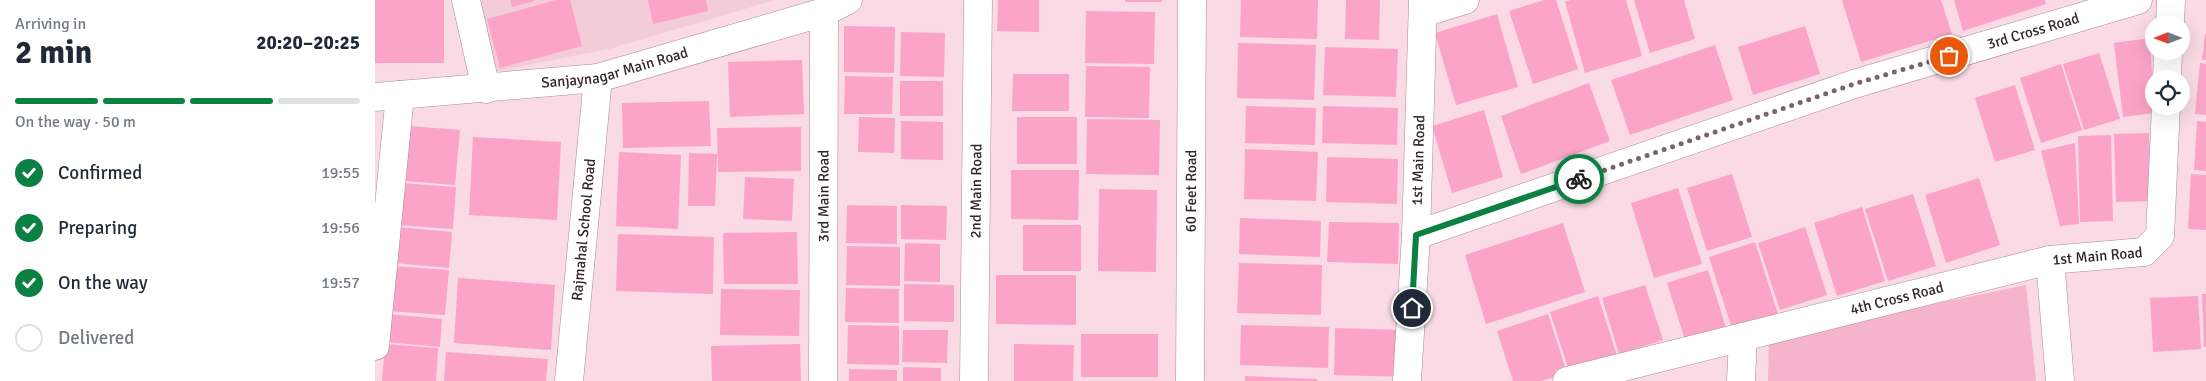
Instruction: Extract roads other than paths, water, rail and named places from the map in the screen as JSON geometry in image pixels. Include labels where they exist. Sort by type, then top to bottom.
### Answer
[{"type":"street","points":[[466,0],[486,89]]},
{"type":"street","name":"Sanjaynagar Main Road","points":[[388,96],[599,78],[824,12],[848,0]]},
{"type":"street","name":"2nd Main Road","points":[[974,381],[978,0]]},
{"type":"street","name":"60 Feet Road","points":[[1190,381],[1192,0]]},
{"type":"street","points":[[1423,6],[1465,0]]},
{"type":"street","name":"3rd Cross Road","points":[[1416,235],[1854,84],[2138,0]]},
{"type":"street","points":[[2170,15],[2171,0]]},
{"type":"street","name":"1st Main Road","points":[[1407,381],[1416,235],[1423,6]]},
{"type":"street","name":"3rd Main Road","points":[[823,381],[824,12]]},
{"type":"street","name":"Rajmahal School Road","points":[[569,381],[599,78]]},
{"type":"street","points":[[375,346],[388,96]]},
{"type":"street","name":"1st Main Road","points":[[2060,381],[2051,260],[2144,252],[2160,236],[2166,115]]},
{"type":"street","name":"4th Cross Road","points":[[1570,381],[2051,260]]},
{"type":"street","points":[[1741,381],[1743,337]]}]
